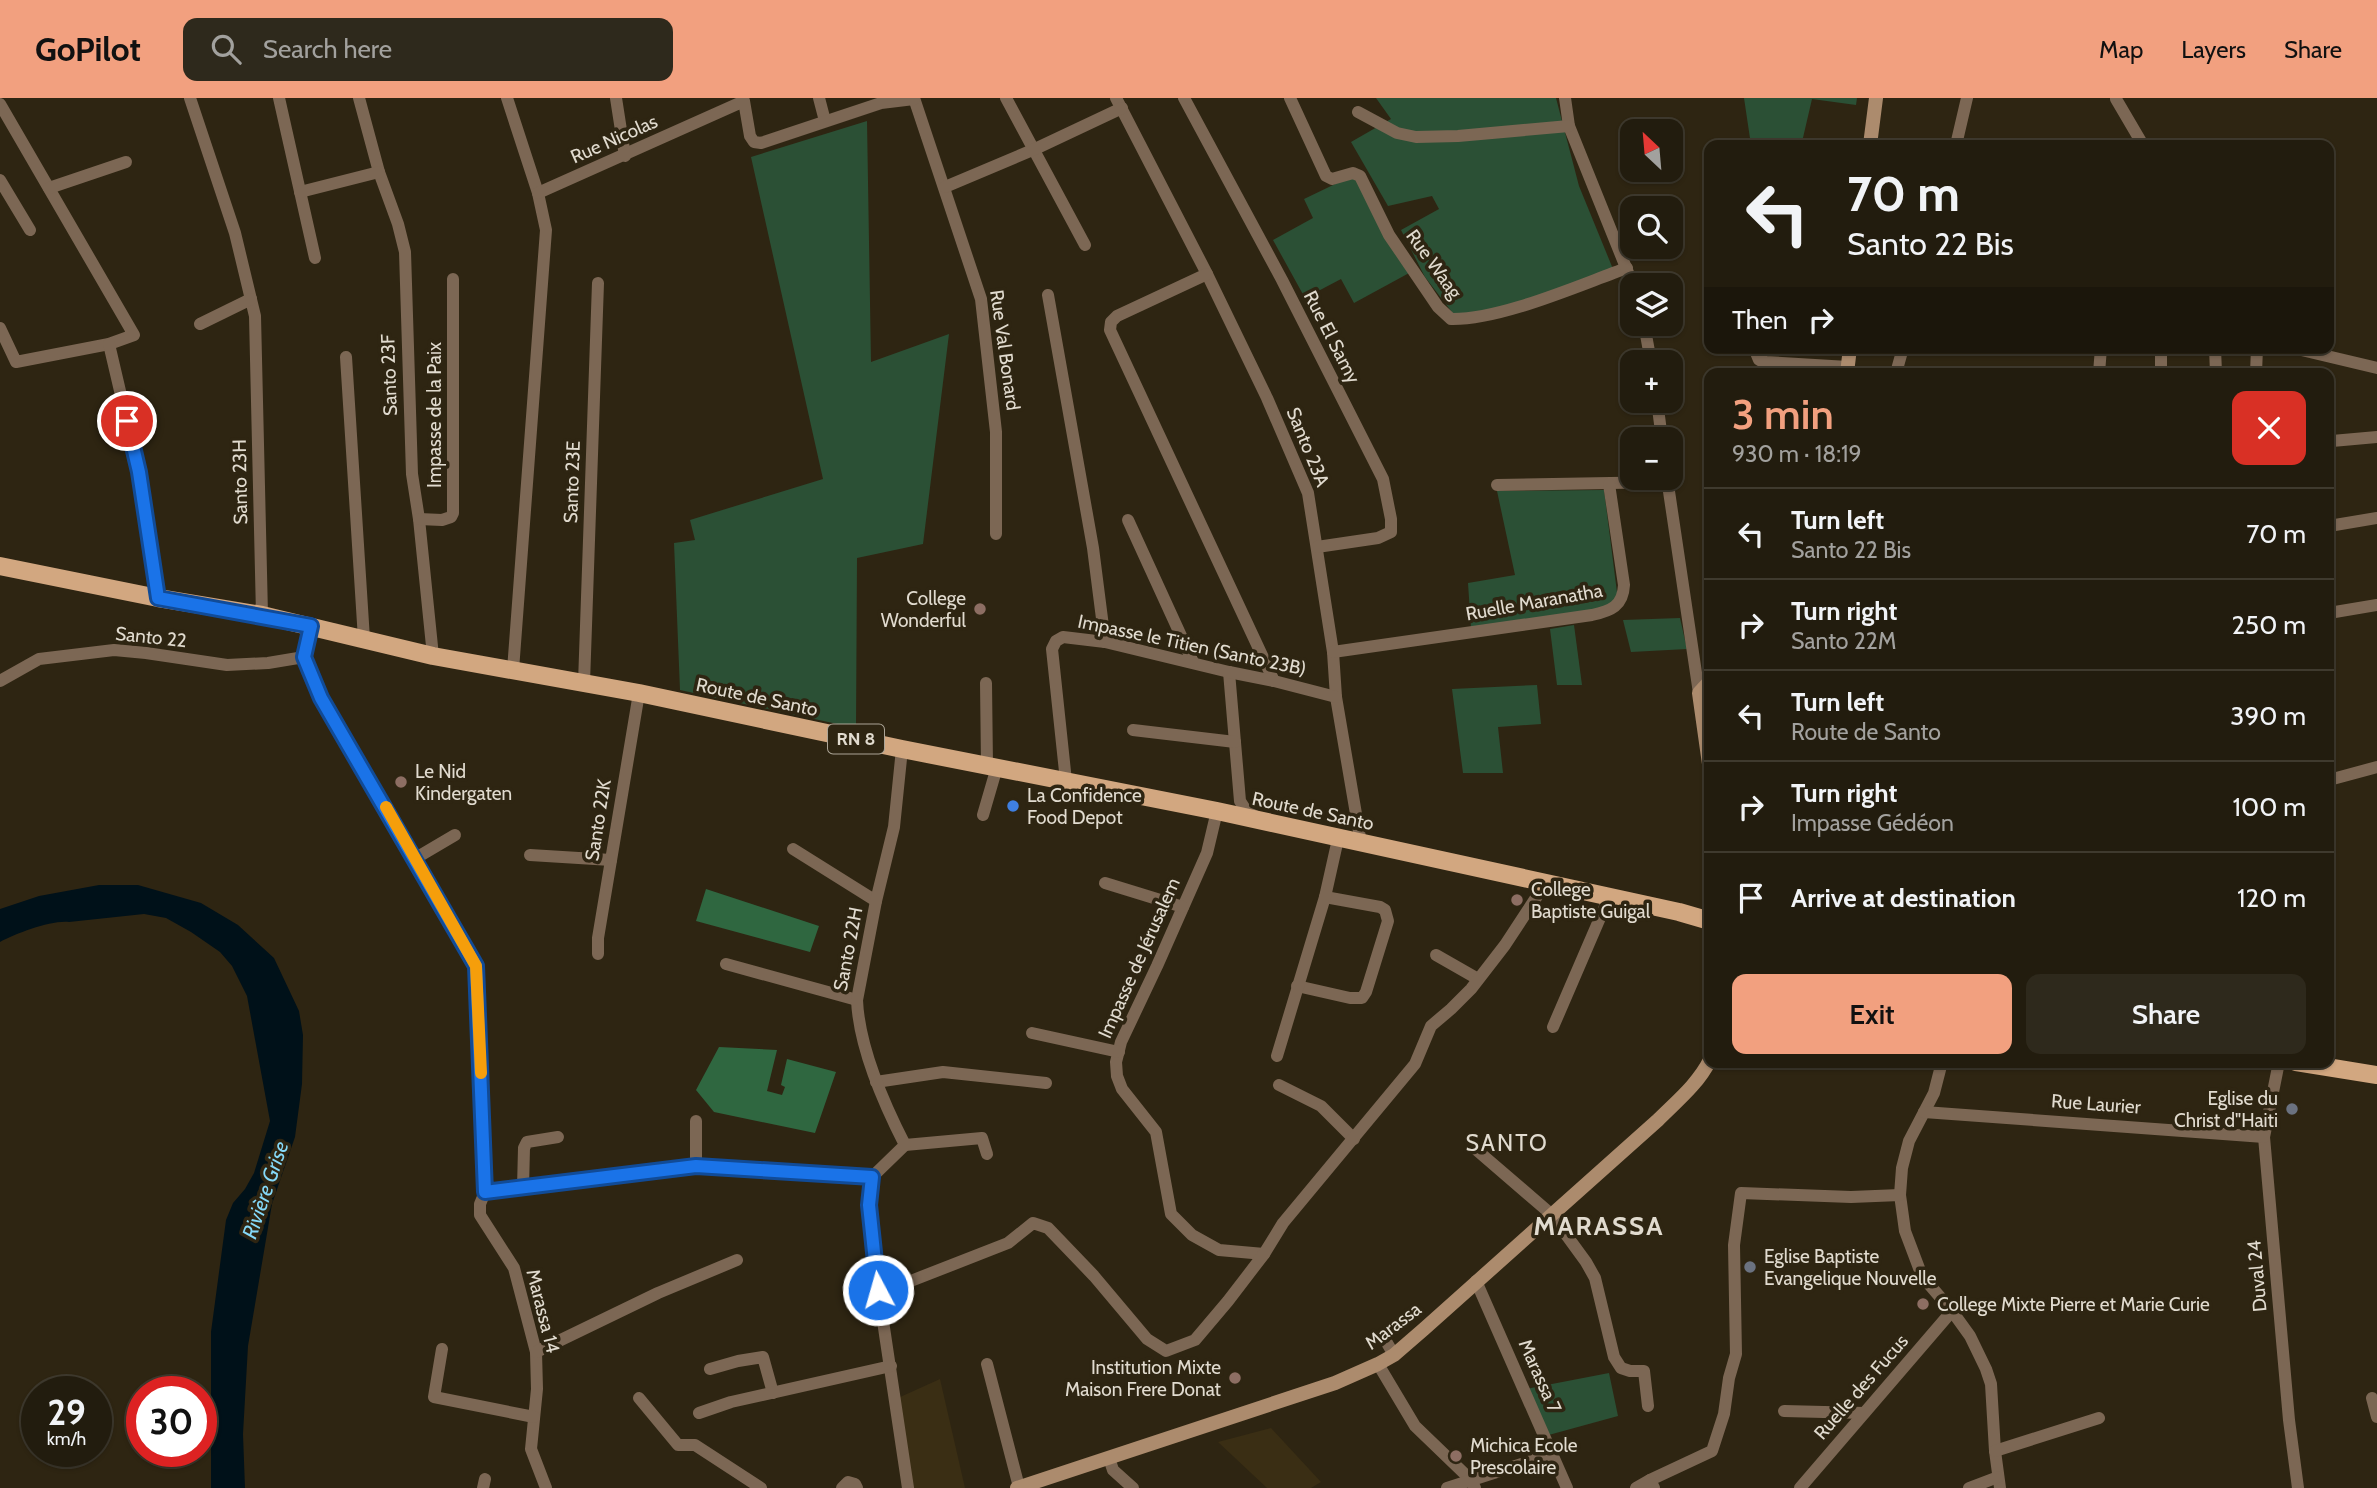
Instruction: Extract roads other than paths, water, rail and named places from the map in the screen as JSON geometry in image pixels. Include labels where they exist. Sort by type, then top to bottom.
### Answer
[{"type":"main road","points":[[1871,140],[1876,98]]},
{"type":"main road","name":"Route de Santo","points":[[0,566],[158,598],[262,615],[433,656],[584,682],[902,749],[1217,811],[1704,920]]},
{"type":"main road","points":[[1704,687],[1699,692],[1704,728]]},
{"type":"main road","name":"Marassa","points":[[1018,1488],[1335,1383],[1378,1364],[1394,1354],[1689,1090],[1706,1068]]},
{"type":"main road","points":[[2333,1068],[2377,1075]]},
{"type":"street","name":"Santo 23H","points":[[190,98],[235,233],[255,316],[262,615]]},
{"type":"street","points":[[279,98],[315,258]]},
{"type":"street","name":"Santo 23F","points":[[359,98],[405,253],[412,474],[433,656]]},
{"type":"street","points":[[507,98],[538,194],[546,230],[513,670]]},
{"type":"street","points":[[616,98],[625,156]]},
{"type":"street","points":[[819,98],[825,121]]},
{"type":"street","name":"Rue Nicolas","points":[[538,194],[747,99],[750,136],[754,142],[761,143],[881,103],[914,98]]},
{"type":"street","name":"Rue Val Bonard","points":[[914,98],[981,299],[996,432],[996,534]]},
{"type":"street","points":[[1006,98],[1085,245]]},
{"type":"street","name":"Rue El Samy","points":[[1184,98],[1282,280],[1383,479],[1391,532],[1378,538],[1317,547]]},
{"type":"street","name":"Rue Waag","points":[[1290,98],[1326,176],[1332,179],[1353,173],[1360,176],[1390,235],[1438,307],[1451,319],[1467,319],[1518,307],[1627,268]]},
{"type":"street","points":[[1564,98],[1569,125],[1629,273]]},
{"type":"street","points":[[1957,140],[1967,98]]},
{"type":"street","points":[[2116,99],[2140,140]]},
{"type":"street","points":[[945,187],[1035,149],[1119,103]]},
{"type":"street","name":"Santo 23A","points":[[1119,103],[1207,274],[1267,398],[1308,493],[1334,652],[1336,697],[1362,843]]},
{"type":"street","points":[[0,104],[134,335],[123,341],[16,362],[0,328]]},
{"type":"street","points":[[1358,112],[1397,133],[1416,137],[1569,125]]},
{"type":"street","points":[[49,188],[126,162]]},
{"type":"street","points":[[300,192],[379,172]]},
{"type":"street","points":[[0,180],[30,230]]},
{"type":"street","points":[[1207,274],[1117,316],[1111,322],[1110,330],[1274,681]]},
{"type":"street","name":"Impasse de la Paix","points":[[419,519],[442,520],[451,517],[453,513],[453,279]]},
{"type":"street","name":"Santo 23E","points":[[584,682],[598,283]]},
{"type":"street","points":[[1048,295],[1093,548],[1105,642]]},
{"type":"street","points":[[200,324],[251,299]]},
{"type":"street","points":[[109,344],[139,472],[158,598]]},
{"type":"street","points":[[1756,354],[1759,360],[1766,362],[1828,368]]},
{"type":"street","points":[[2318,354],[2377,368]]},
{"type":"street","points":[[346,357],[364,639]]},
{"type":"street","points":[[2334,441],[2377,437]]},
{"type":"street","points":[[1497,485],[1620,483]]},
{"type":"street","name":"Ruelle Maranatha","points":[[1334,652],[1592,615],[1617,606],[1623,596],[1624,585],[1609,484]]},
{"type":"street","points":[[1669,490],[1699,692]]},
{"type":"street","points":[[2334,525],[2377,518]]},
{"type":"street","points":[[1128,520],[1193,662]]},
{"type":"street","points":[[2334,612],[2377,605]]},
{"type":"street","points":[[304,657],[311,626]]},
{"type":"street","name":"Impasse le Titien (Santo 23B)","points":[[1066,781],[1052,649],[1056,641],[1063,637],[1105,642],[1336,697]]},
{"type":"street","name":"Santo 22","points":[[0,681],[39,659],[114,650],[226,665],[268,663],[304,657]]},
{"type":"street","name":"Marassa 14","points":[[304,657],[321,698],[416,858],[476,966],[485,1192],[480,1215],[514,1268],[536,1352],[537,1376],[531,1449],[546,1488]]},
{"type":"street","points":[[1228,672],[1240,801],[1247,811],[1268,824]]},
{"type":"street","points":[[983,816],[992,766],[986,682]]},
{"type":"street","name":"Santo 22K","points":[[597,954],[639,693]]},
{"type":"street","points":[[1133,730],[1235,742]]},
{"type":"street","name":"Santo 22H","points":[[902,749],[894,827],[876,901],[857,1000],[876,1082],[905,1145]]},
{"type":"street","points":[[2334,779],[2376,768]]},
{"type":"street","name":"Impasse de Jérusalem","points":[[1217,811],[1207,853],[1121,1042],[1116,1062],[1117,1076],[1122,1089],[1156,1132],[1171,1214],[1192,1235],[1219,1250],[1264,1254]]},
{"type":"street","points":[[416,858],[455,835]]},
{"type":"street","points":[[1277,1056],[1325,897],[1338,839]]},
{"type":"street","points":[[793,849],[876,901]]},
{"type":"street","points":[[530,855],[611,860]]},
{"type":"street","points":[[1105,883],[1183,906]]},
{"type":"street","points":[[878,1290],[898,1286],[1007,1243],[1033,1223],[1048,1228],[1094,1276],[1147,1339],[1166,1351],[1195,1340],[1264,1254],[1283,1223],[1415,1064],[1431,1026],[1451,1009],[1478,979],[1505,945],[1545,884]]},
{"type":"street","points":[[1297,986],[1350,998],[1362,998],[1366,992],[1388,914],[1380,907],[1325,897]]},
{"type":"street","points":[[1553,1027],[1609,897]]},
{"type":"street","points":[[1436,955],[1478,979]]},
{"type":"street","points":[[726,964],[857,1000]]},
{"type":"street","points":[[1032,1033],[1119,1052]]},
{"type":"street","points":[[1940,1068],[1934,1093],[1909,1141],[1902,1168],[1900,1195],[1905,1231],[1922,1276],[1970,1336],[1991,1384],[1999,1483],[1969,1488]]},
{"type":"street","name":"Duval 24","points":[[2279,1068],[2264,1137],[2289,1420],[2298,1488]]},
{"type":"street","points":[[876,1082],[943,1072],[1046,1083]]},
{"type":"street","points":[[1279,1085],[1321,1106],[1354,1139]]},
{"type":"street","name":"Rue Laurier","points":[[1924,1112],[2264,1137]]},
{"type":"street","points":[[696,1121],[696,1166]]},
{"type":"street","points":[[523,1188],[524,1148],[527,1142],[558,1137]]},
{"type":"street","points":[[908,1488],[878,1290],[869,1205],[872,1177],[905,1145],[982,1138],[987,1154]]},
{"type":"street","points":[[1472,1146],[1551,1214],[1595,1278],[1615,1357],[1621,1368],[1644,1371],[1648,1406]]},
{"type":"street","points":[[485,1192],[696,1166],[872,1177]]},
{"type":"street","points":[[1636,1488],[1652,1484],[1712,1451],[1724,1414],[1729,1378],[1736,1354],[1734,1245],[1741,1193],[1851,1197],[1900,1195]]},
{"type":"street","points":[[536,1352],[657,1293],[737,1260]]},
{"type":"street","name":"Marassa 7","points":[[1476,1281],[1567,1488]]},
{"type":"street","name":"Ruelle des Fucus","points":[[1800,1488],[1952,1311]]},
{"type":"street","points":[[1383,1336],[1394,1354]]},
{"type":"street","points":[[442,1349],[434,1397],[534,1417]]},
{"type":"street","points":[[710,1369],[763,1357],[773,1394]]},
{"type":"street","points":[[987,1364],[1018,1488]]},
{"type":"street","points":[[1378,1364],[1415,1426],[1472,1484]]},
{"type":"street","points":[[699,1413],[723,1404],[891,1366]]},
{"type":"street","points":[[639,1398],[678,1445],[695,1445],[761,1488]]},
{"type":"street","points":[[2372,1398],[2377,1417]]},
{"type":"street","points":[[1784,1411],[1864,1413]]},
{"type":"street","points":[[1995,1451],[2099,1418]]},
{"type":"street","points":[[1447,1488],[1472,1484],[1553,1454]]},
{"type":"street","points":[[1109,1458],[1114,1471],[1133,1488]]},
{"type":"street","points":[[842,1488],[848,1482],[855,1484],[857,1488]]},
{"type":"water","name":"Rivière Grise","points":[[99,885],[138,885],[201,903],[238,925],[274,958],[299,1011],[303,1035],[302,1084],[295,1137],[272,1204],[248,1346],[243,1434],[245,1488],[211,1488],[211,1467],[217,1467],[217,1376],[211,1376],[211,1332],[226,1220],[233,1203],[254,1173],[270,1121],[247,996],[232,966],[220,952],[166,918],[144,914],[53,923],[0,942],[0,909],[39,896]]},
{"type":"place","name":"College Wonderful","points":[[980,609]]},
{"type":"place","name":"Le Nid Kindergaten","points":[[401,782]]},
{"type":"place","name":"La Confidence Food Depot","points":[[1013,806]]},
{"type":"place","name":"College Baptiste Guigal","points":[[1517,900]]},
{"type":"place","name":"Eglise du Christ d\"Haiti","points":[[2292,1109]]},
{"type":"place","name":"Eglise Baptiste Evangelique Nouvelle","points":[[1750,1267]]},
{"type":"place","name":"College Mixte Pierre et Marie Curie","points":[[1923,1304]]},
{"type":"place","name":"Institution Mixte Maison Frere Donat","points":[[1235,1378]]},
{"type":"place","name":"Michica Ecole Prescolaire","points":[[1456,1456]]},
{"type":"district","name":"SANTO","points":[[1507,1143]]},
{"type":"district","name":"MARASSA","points":[[1599,1226]]}]
